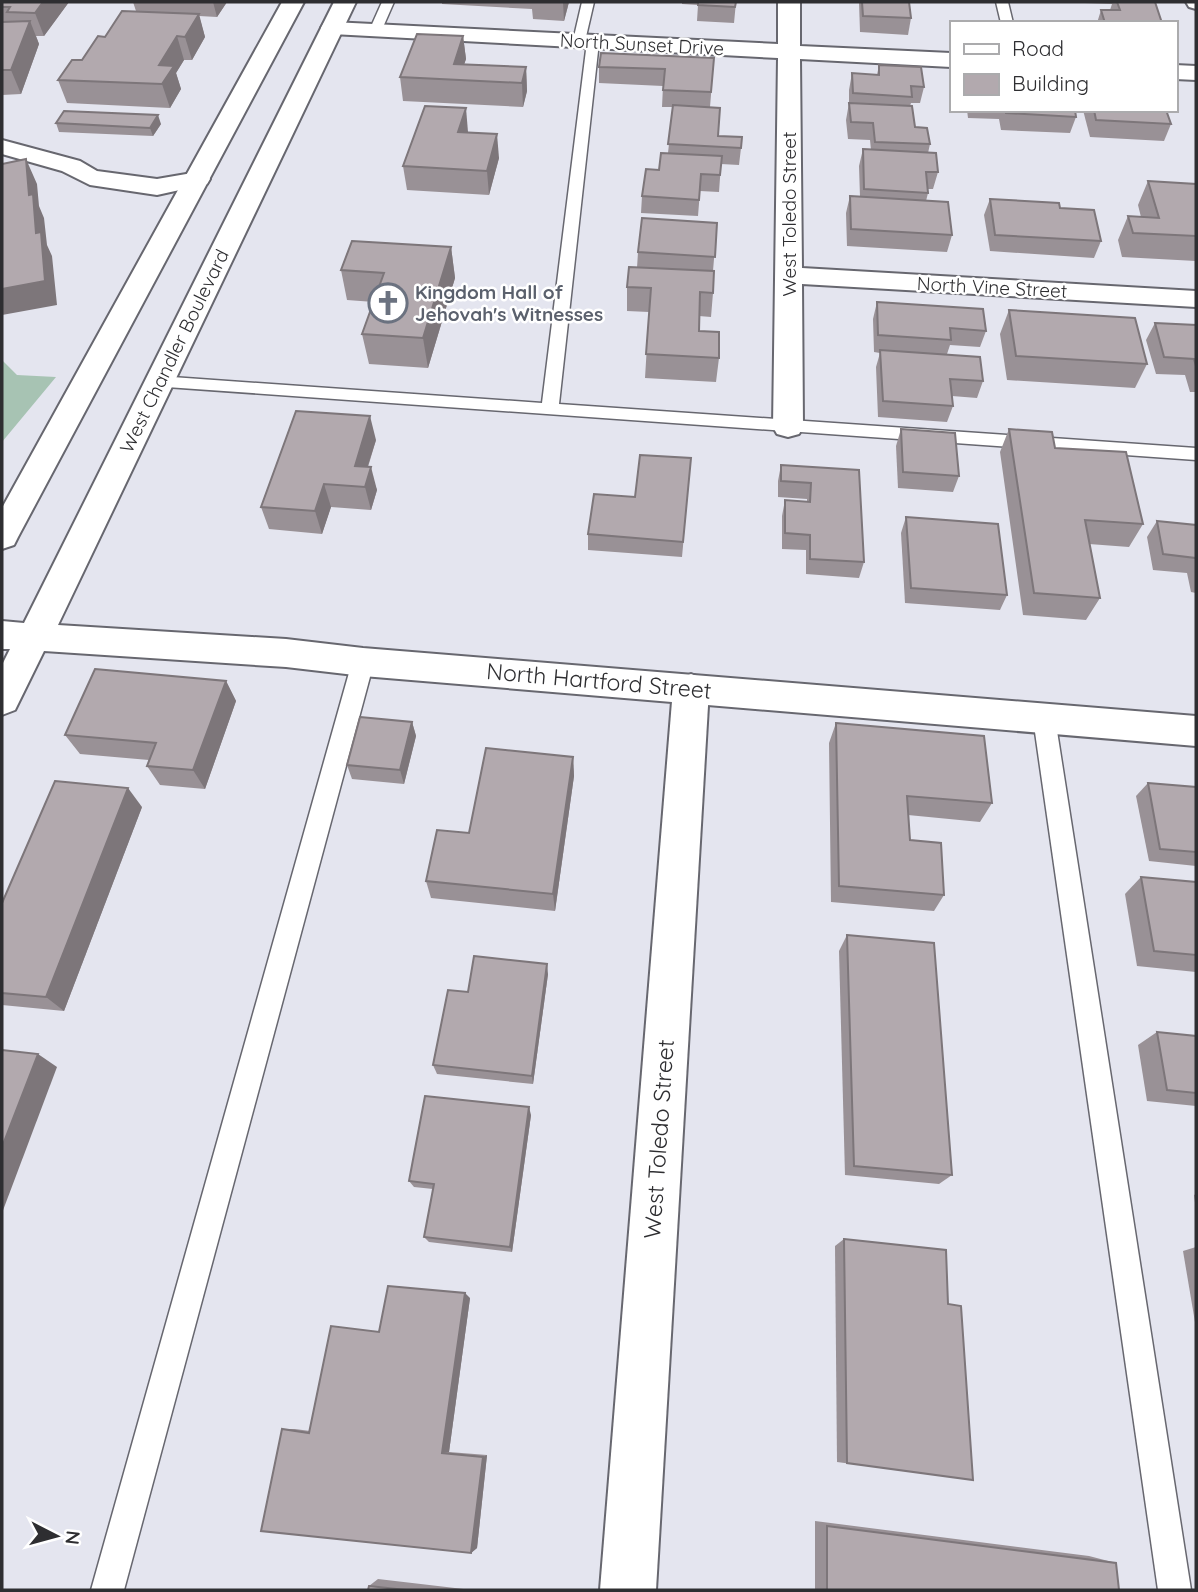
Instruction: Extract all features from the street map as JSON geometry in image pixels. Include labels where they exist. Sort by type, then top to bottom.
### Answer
[{"type":"street","points":[[2,537],[293,2]]},
{"type":"street","name":"West Chandler Boulevard","points":[[2,700],[18,636],[158,382],[345,2]]},
{"type":"street","name":"West Toledo Street","points":[[788,427],[789,2]]},
{"type":"street","name":"North Sunset Drive","points":[[332,28],[950,60]]},
{"type":"street","points":[[1177,72],[1196,73]]},
{"type":"street","points":[[2,147],[71,166],[90,178],[157,187],[198,179]]},
{"type":"street","name":"North Vine Street","points":[[789,275],[1196,299]]},
{"type":"street","name":"North Hartford Street","points":[[18,636],[286,653],[363,662],[1196,731]]},
{"type":"street","name":"West Toledo Street","points":[[628,1590],[691,689]]},
{"type":"lane","points":[[375,30],[388,2]]},
{"type":"lane","points":[[550,409],[588,2]]},
{"type":"lane","points":[[1002,2],[1007,21]]},
{"type":"lane","points":[[158,382],[1196,454]]},
{"type":"lane","points":[[107,1590],[363,662]]},
{"type":"lane","points":[[1044,719],[1175,1590]]},
{"type":"green space","points":[[2,360],[17,375],[56,377],[2,442]]},
{"type":"building","points":[[2,2],[43,2],[35,13],[7,12],[10,7],[2,7]]},
{"type":"building","points":[[698,2],[736,2],[735,7],[698,5]]},
{"type":"building","points":[[862,2],[909,2],[911,18],[863,16]]},
{"type":"building","points":[[1117,2],[1155,2],[1161,21],[1104,21],[1101,10],[1120,10]]},
{"type":"building","points":[[122,11],[199,14],[185,37],[177,36],[159,65],[174,66],[162,84],[58,80],[72,60],[82,60],[98,36],[105,37]]},
{"type":"building","points":[[30,21],[11,70],[2,70],[2,22]]},
{"type":"building","points":[[417,34],[463,36],[454,64],[526,67],[522,83],[400,77]]},
{"type":"building","points":[[601,53],[714,58],[711,92],[663,90],[665,69],[599,67]]},
{"type":"building","points":[[879,65],[921,67],[924,87],[911,86],[912,97],[853,93],[852,73],[879,75]]},
{"type":"building","points":[[849,103],[912,106],[915,127],[927,128],[930,144],[875,142],[873,123],[851,122]]},
{"type":"building","points":[[673,105],[720,108],[718,136],[742,137],[741,148],[668,144]]},
{"type":"building","points":[[425,106],[466,108],[458,132],[497,134],[487,171],[403,166]]},
{"type":"building","points":[[64,111],[158,115],[150,128],[56,123]]},
{"type":"building","points":[[1075,112],[1076,117],[1006,113]]},
{"type":"building","points":[[1094,112],[1167,112],[1171,124],[1096,120]]},
{"type":"building","points":[[863,149],[936,153],[938,172],[926,172],[928,193],[864,189]]},
{"type":"building","points":[[661,153],[722,156],[720,175],[701,174],[699,200],[642,196],[646,169],[659,170]]},
{"type":"building","points":[[26,159],[29,195],[33,194],[36,233],[41,232],[45,281],[2,289],[2,164]]},
{"type":"building","points":[[1148,181],[1196,184],[1196,236],[1133,233],[1128,216],[1159,218]]},
{"type":"building","points":[[850,196],[948,202],[952,235],[851,229]]},
{"type":"building","points":[[990,199],[1059,203],[1060,208],[1094,210],[1101,241],[995,235]]},
{"type":"building","points":[[642,218],[717,223],[715,257],[638,252]]},
{"type":"building","points":[[352,241],[451,247],[423,338],[362,334],[384,273],[341,270]]},
{"type":"building","points":[[629,267],[714,271],[713,293],[700,292],[699,331],[719,332],[719,358],[646,354],[651,288],[627,287]]},
{"type":"building","points":[[877,302],[983,309],[986,331],[950,328],[951,340],[878,335]]},
{"type":"building","points":[[1009,310],[1135,318],[1147,364],[1016,356]]},
{"type":"building","points":[[1155,323],[1196,325],[1196,366],[1194,359],[1164,357]]},
{"type":"building","points":[[880,350],[980,357],[983,381],[950,379],[953,406],[883,401]]},
{"type":"building","points":[[296,411],[370,416],[355,466],[371,467],[365,487],[324,484],[315,511],[261,507]]},
{"type":"building","points":[[901,429],[955,433],[959,476],[903,472]]},
{"type":"building","points":[[1009,429],[1052,432],[1055,448],[1126,452],[1143,524],[1085,520],[1100,598],[1034,593]]},
{"type":"building","points":[[640,455],[691,458],[683,542],[588,534],[594,494],[635,497]]},
{"type":"building","points":[[781,465],[859,470],[864,562],[810,559],[810,535],[785,533],[785,500],[810,502],[811,483],[781,481]]},
{"type":"building","points":[[906,517],[998,524],[1007,595],[911,588]]},
{"type":"building","points":[[1157,521],[1196,525],[1196,558],[1163,554]]},
{"type":"building","points":[[95,669],[226,681],[193,770],[147,766],[156,743],[65,735]]},
{"type":"building","points":[[360,717],[412,722],[400,770],[347,765]]},
{"type":"building","points":[[836,723],[984,736],[992,803],[907,796],[910,840],[941,843],[944,895],[839,886]]},
{"type":"building","points":[[486,748],[573,757],[553,894],[426,881],[437,830],[469,833]]},
{"type":"building","points":[[55,781],[128,788],[46,997],[2,993],[2,903]]},
{"type":"building","points":[[1148,783],[1196,787],[1196,852],[1160,849]]},
{"type":"building","points":[[1141,877],[1196,882],[1196,955],[1154,951]]},
{"type":"building","points":[[847,935],[934,943],[952,1175],[854,1166]]},
{"type":"building","points":[[474,956],[547,964],[532,1076],[433,1065],[448,990],[468,992]]},
{"type":"building","points":[[1157,1032],[1196,1036],[1196,1093],[1167,1090]]},
{"type":"building","points":[[2,1050],[38,1054],[2,1147]]},
{"type":"building","points":[[425,1096],[529,1107],[510,1247],[424,1237],[434,1184],[409,1181]]},
{"type":"building","points":[[844,1239],[946,1250],[948,1304],[961,1306],[973,1480],[847,1463]]},
{"type":"building","points":[[388,1286],[465,1293],[442,1453],[483,1457],[471,1553],[261,1531],[282,1429],[309,1433],[331,1326],[379,1332]]},
{"type":"building","points":[[827,1526],[1116,1563],[1119,1590],[827,1590]]},
{"type":"building","points":[[369,1586],[406,1590],[368,1590]]},
{"type":"place","name":"Kingdom Hall of Jehovah's Witnesses","points":[[388,303]]}]
